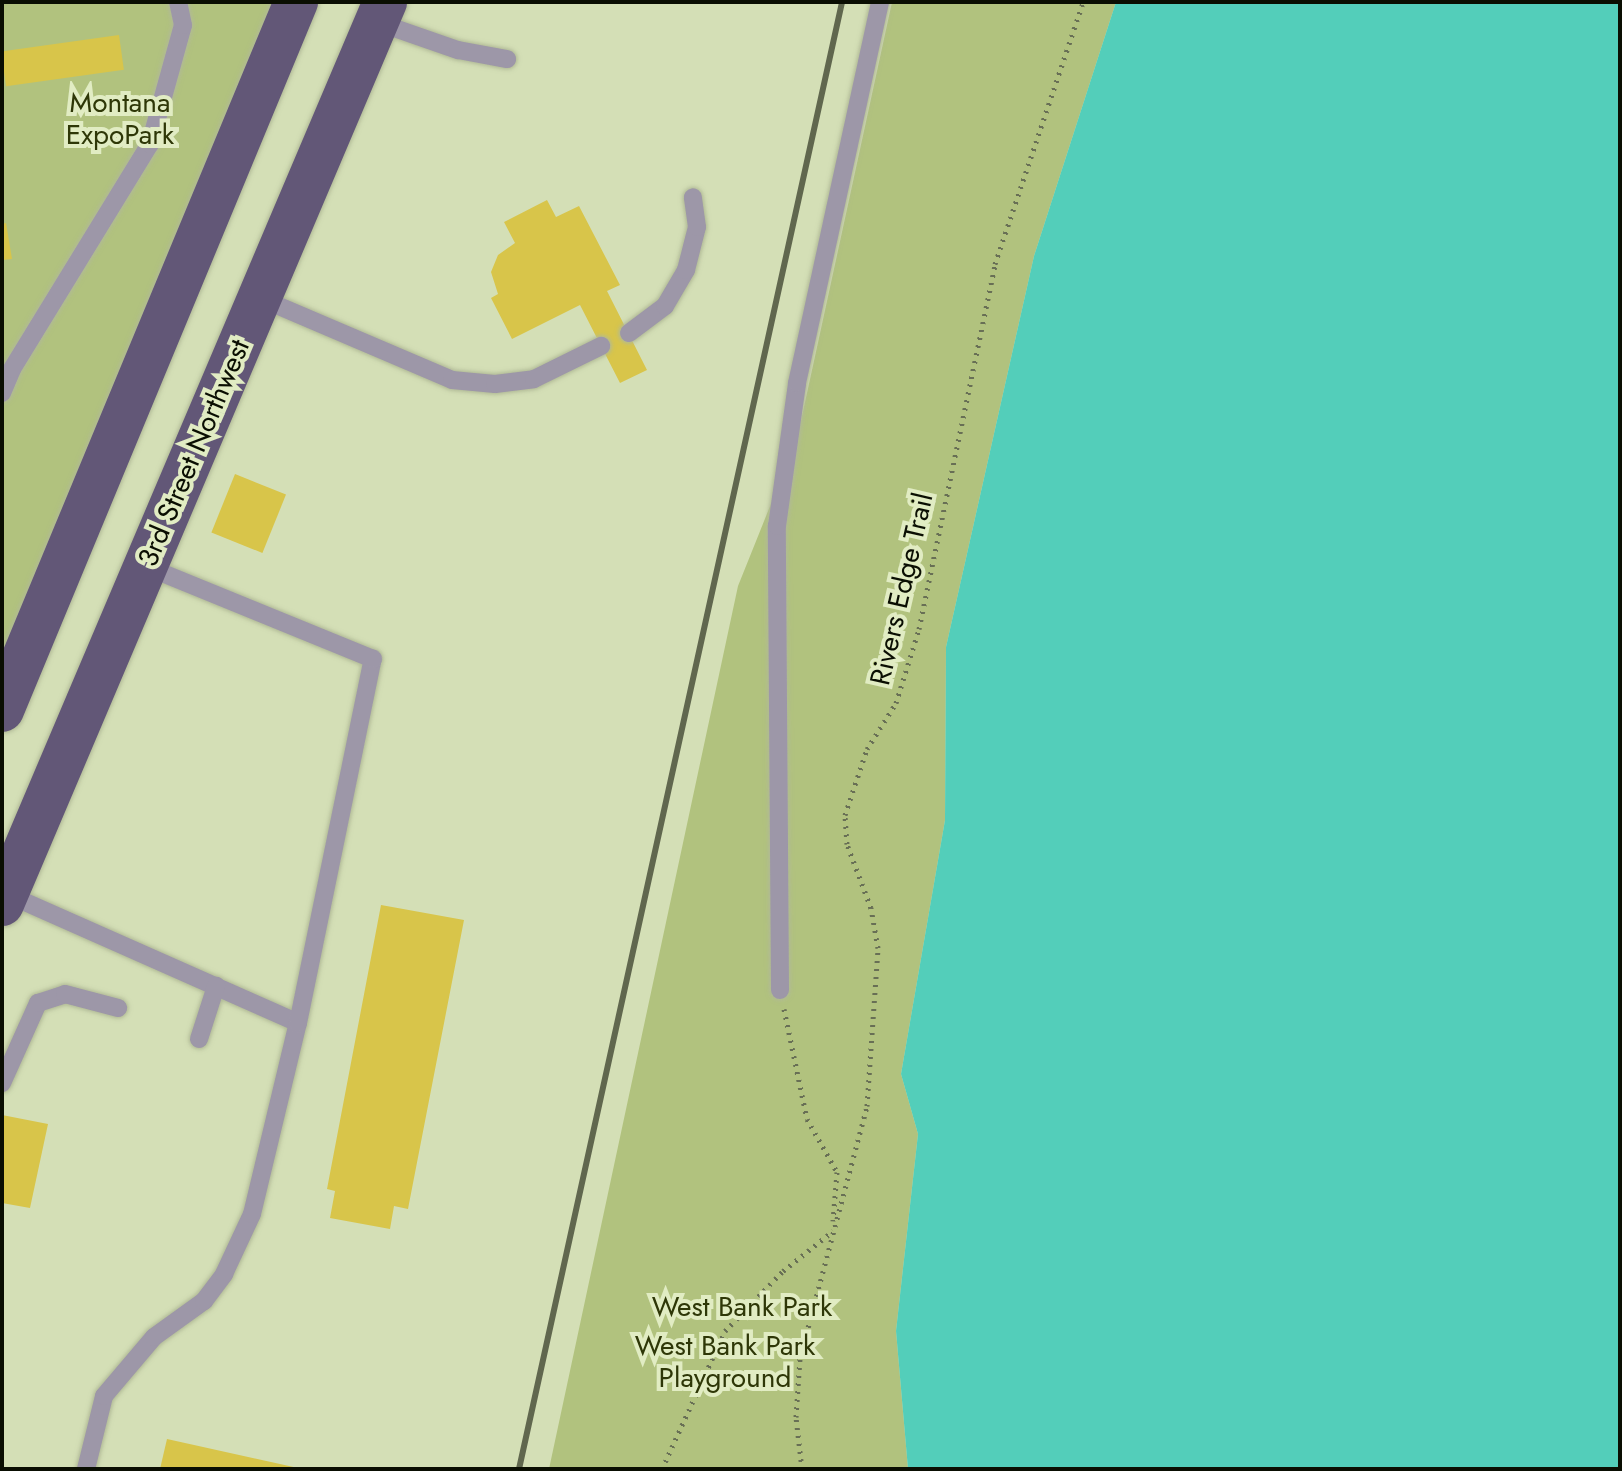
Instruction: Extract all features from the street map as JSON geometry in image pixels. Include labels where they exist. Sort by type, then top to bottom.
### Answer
[{"type":"highway","points":[[2,710],[296,2]]},
{"type":"highway","name":"3rd Street Northwest","points":[[4,899],[381,12]]},
{"type":"lane","points":[[2,393],[12,369],[150,144],[183,25],[178,2]]},
{"type":"lane","points":[[780,990],[777,526],[797,383],[880,2]]},
{"type":"lane","points":[[381,12],[458,50],[507,59]]},
{"type":"lane","points":[[629,333],[665,306],[686,270],[697,227],[693,197]]},
{"type":"lane","points":[[260,298],[452,380],[495,384],[534,379],[601,346]]},
{"type":"lane","points":[[86,1469],[104,1396],[120,1373],[154,1337],[204,1301],[230,1263],[252,1214],[298,1023],[373,659],[147,567]]},
{"type":"lane","points":[[4,899],[298,1023]]},
{"type":"lane","points":[[199,1039],[216,986]]},
{"type":"lane","points":[[2,1083],[38,1003],[65,994],[118,1008]]},
{"type":"path","name":"Rivers Edge Trail","points":[[802,1469],[796,1417],[800,1358],[867,1106],[878,948],[871,908],[847,844],[845,815],[867,749],[896,703],[919,629],[995,264],[1083,2]]},
{"type":"path","points":[[662,1469],[725,1331],[783,1271],[833,1231],[837,1172],[807,1119],[780,990]]},
{"type":"green space","name":"Montana ExpoPark","points":[[2,2],[295,2],[2,706]]},
{"type":"green space","name":"West Bank Park","points":[[892,2],[1116,2],[1034,256],[946,647],[945,820],[901,1074],[918,1134],[896,1331],[908,1469],[549,1469],[738,586],[797,439]]},
{"type":"water","points":[[1116,2],[1620,2],[1620,1469],[908,1469],[896,1331],[918,1134],[901,1074],[945,820],[946,647],[1034,256]]},
{"type":"building","points":[[119,35],[124,70],[6,86],[2,51]]},
{"type":"building","points":[[547,200],[556,217],[579,206],[620,285],[607,291],[647,370],[620,383],[580,305],[512,339],[491,298],[498,294],[491,272],[498,255],[515,243],[504,222]]},
{"type":"building","points":[[6,223],[12,259],[2,260],[2,224]]},
{"type":"building","points":[[235,474],[286,495],[262,553],[211,532]]},
{"type":"building","points":[[381,905],[464,920],[408,1209],[394,1206],[390,1229],[330,1218],[335,1191],[327,1189]]},
{"type":"building","points":[[2,1115],[48,1124],[30,1208],[2,1203]]},
{"type":"building","points":[[167,1439],[298,1468],[160,1469]]},
{"type":"railway","points":[[519,1469],[842,2]]},
{"type":"park label","name":"West Bank Park Playground","points":[[725,1362]]}]
